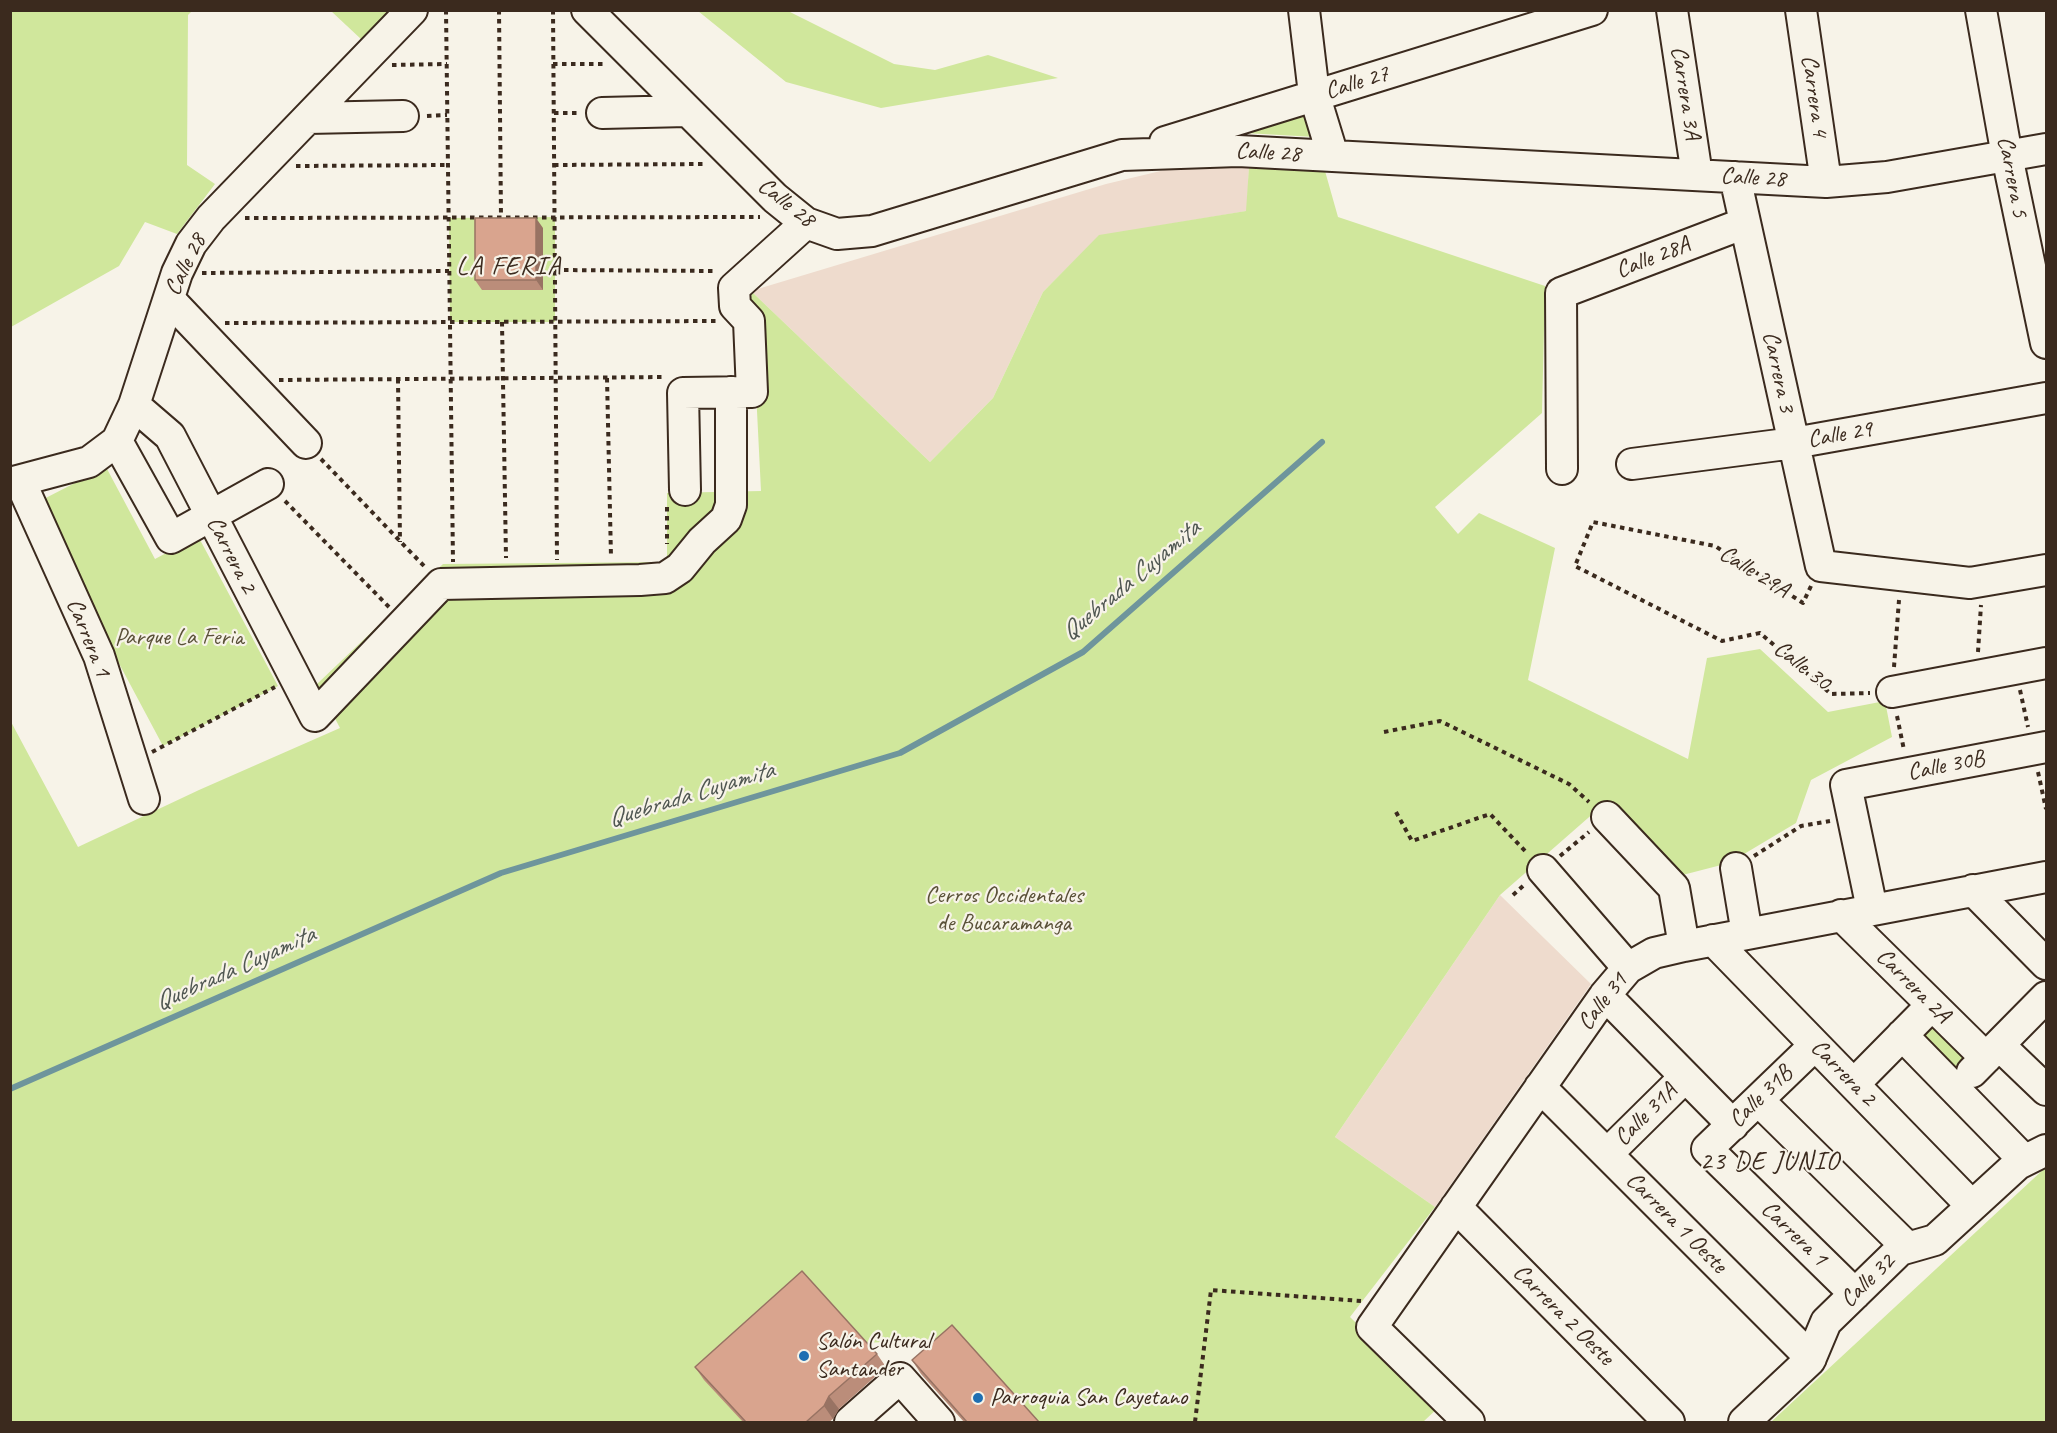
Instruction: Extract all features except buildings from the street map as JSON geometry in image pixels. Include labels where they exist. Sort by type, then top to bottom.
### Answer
[{"type":"street","name":"Calle 28","points":[[15,482],[89,462],[117,441],[134,405],[173,286],[191,244],[212,218],[412,10]]},
{"type":"street","name":"Calle 28","points":[[586,10],[741,164],[801,220],[837,234],[872,231],[1122,155],[1238,150],[1826,182],[1887,177],[2046,149]]},
{"type":"street","points":[[1304,10],[1314,96],[1333,156]]},
{"type":"street","name":"Calle 27","points":[[1122,155],[1592,10]]},
{"type":"street","name":"Carrera 3A","points":[[1672,10],[1697,176]]},
{"type":"street","name":"Carrera 4","points":[[1801,10],[1826,182]]},
{"type":"street","name":"Carrera 5","points":[[1981,10],[2007,156],[2046,343]]},
{"type":"street","points":[[602,113],[687,111]]},
{"type":"street","points":[[308,118],[403,116]]},
{"type":"street","name":"Carrera 3","points":[[1735,177],[1821,566]]},
{"type":"street","points":[[685,490],[683,393],[752,392],[749,321],[735,306],[734,288],[801,220]]},
{"type":"street","name":"Calle 28A","points":[[1562,469],[1561,293],[1745,223]]},
{"type":"street","points":[[173,286],[191,323],[306,443]]},
{"type":"street","points":[[404,622],[447,584],[665,578],[680,568],[702,541],[726,519],[731,505],[733,481],[731,392]]},
{"type":"street","name":"Calle 29","points":[[1632,464],[1794,443],[2046,398]]},
{"type":"street","name":"Carrera 2","points":[[134,405],[170,436],[315,716],[404,622]]},
{"type":"street","points":[[117,441],[171,538],[268,484]]},
{"type":"street","name":"Carrera 1","points":[[15,482],[99,656],[144,799]]},
{"type":"street","name":"Calle 29A","points":[[1821,566],[1970,583],[2046,570]]},
{"type":"street","points":[[1892,692],[2046,663]]},
{"type":"street","name":"Calle 30B","points":[[1852,817],[1846,785],[2046,747]]},
{"type":"street","points":[[1852,817],[1872,909]]},
{"type":"street","points":[[1607,818],[1674,888],[1699,943]]},
{"type":"street","points":[[1736,868],[1747,934]]},
{"type":"street","points":[[1543,870],[1629,968]]},
{"type":"street","name":"Calle 31","points":[[1380,1315],[1605,995],[1629,968],[1654,953],[1699,943],[2046,877]]},
{"type":"street","points":[[1973,890],[2046,964]]},
{"type":"street","name":"Carrera 2A","points":[[1841,915],[1932,1005],[2046,1090]]},
{"type":"street","name":"Carrera 2","points":[[1699,943],[1815,1045],[1972,1206]]},
{"type":"street","points":[[1605,995],[1733,1125]]},
{"type":"street","points":[[1955,1089],[2046,997]]},
{"type":"street","points":[[1854,1084],[1932,1005]]},
{"type":"street","points":[[1902,1035],[1955,1089],[2035,1155]]},
{"type":"street","name":"Calle 31B","points":[[1707,1149],[1815,1045]]},
{"type":"street","name":"Calle 31A","points":[[1607,1154],[1685,1077]]},
{"type":"street","name":"Carrera 1 Oeste","points":[[1540,1087],[1811,1358]]},
{"type":"street","points":[[1758,1100],[1906,1246]]},
{"type":"street","name":"Carrera 1","points":[[1707,1149],[1855,1294]]},
{"type":"street","name":"Calle 32","points":[[1744,1422],[1811,1358],[1826,1322],[1906,1246],[1935,1240],[1972,1206],[2035,1155]]},
{"type":"street","name":"Carrera 2 Oeste","points":[[1456,1207],[1669,1422]]},
{"type":"street","points":[[1380,1315],[1469,1422]]},
{"type":"street","points":[[850,1422],[900,1378],[939,1422]]},
{"type":"path","points":[[446,10],[451,379],[447,584]]},
{"type":"path","points":[[499,10],[501,217]]},
{"type":"path","points":[[553,10],[557,581]]},
{"type":"path","points":[[358,66],[447,64]]},
{"type":"path","points":[[554,64],[641,65]]},
{"type":"path","points":[[554,165],[741,164]]},
{"type":"path","points":[[262,166],[448,165]]},
{"type":"path","points":[[212,218],[555,217],[801,220]]},
{"type":"path","points":[[173,286],[449,270]]},
{"type":"path","points":[[555,270],[752,272]]},
{"type":"path","points":[[191,323],[749,321]]},
{"type":"path","points":[[502,322],[507,583]]},
{"type":"path","points":[[246,380],[676,377]]},
{"type":"path","points":[[607,378],[611,580]]},
{"type":"path","points":[[398,379],[400,542]]},
{"type":"path","points":[[306,443],[400,542],[447,584]]},
{"type":"path","points":[[268,484],[404,622]]},
{"type":"path","name":"Calle 29A","points":[[1575,566],[1593,522],[1715,546],[1803,603],[1821,566]]},
{"type":"path","name":"Calle 30","points":[[1575,566],[1722,641],[1761,633],[1831,694],[1892,692]]},
{"type":"path","points":[[1976,676],[1983,580]]},
{"type":"path","points":[[133,762],[294,677]]},
{"type":"path","points":[[1384,732],[1440,721],[1569,784],[1607,818]]},
{"type":"path","points":[[1396,812],[1412,841],[1490,814],[1543,870]]},
{"type":"path","points":[[1736,868],[1801,826],[1852,817]]},
{"type":"path","points":[[1195,1422],[1210,1290],[1380,1315]]},
{"type":"shaded area","points":[[1249,167],[1247,211],[1099,236],[1043,292],[993,398],[930,462],[751,291],[1106,184],[1169,169]]},
{"type":"shaded area","points":[[1500,895],[1591,984],[1435,1207],[1335,1137]]},
{"type":"green space","points":[[11,10],[192,11],[188,15],[187,165],[215,184],[177,234],[145,222],[119,266],[11,327]]},
{"type":"green space","points":[[331,11],[391,11],[362,40]]},
{"type":"green space","points":[[698,11],[788,11],[894,64],[935,70],[988,55],[1058,78],[881,108],[786,82]]},
{"type":"green space","points":[[1306,110],[1315,137],[1245,133]]},
{"type":"green space","name":"Cerros Occidentales de Bucaramanga","points":[[1249,167],[1325,171],[1338,217],[1545,286],[1542,413],[1435,507],[1458,534],[1479,513],[1555,548],[1528,680],[1688,759],[1707,658],[1760,649],[1828,712],[1885,701],[1892,737],[1811,780],[1796,823],[1729,863],[1671,878],[1604,804],[1500,895],[1335,1137],[1435,1207],[1350,1317],[1440,1406],[1423,1422],[1036,1422],[961,1338],[865,1343],[743,1422],[11,1422],[10,720],[78,847],[199,790],[340,728],[317,684],[443,564],[667,562],[667,493],[761,491],[751,291],[930,462],[993,398],[1043,292],[1099,235],[1246,211]]},
{"type":"green space","points":[[555,217],[555,322],[450,322],[449,218]]},
{"type":"green space","name":"Parque La Feria","points":[[106,467],[155,559],[198,536],[278,686],[163,746],[34,504]]},
{"type":"green space","points":[[1932,1017],[1968,1054],[1951,1071],[1914,1034]]},
{"type":"green space","points":[[2046,1167],[2046,1422],[1771,1422]]},
{"type":"waterway","name":"Quebrada Cuyamita","points":[[10,1089],[501,873],[900,753],[1083,652],[1322,442]]},
{"type":"place","name":"Salón Cultural Santander","points":[[804,1356]]},
{"type":"place","name":"Parroquia San Cayetano","points":[[978,1398]]},
{"type":"district","name":"LA FERIA","points":[[509,267]]},
{"type":"district","name":"23 DE JUNIO","points":[[1770,1162]]}]
